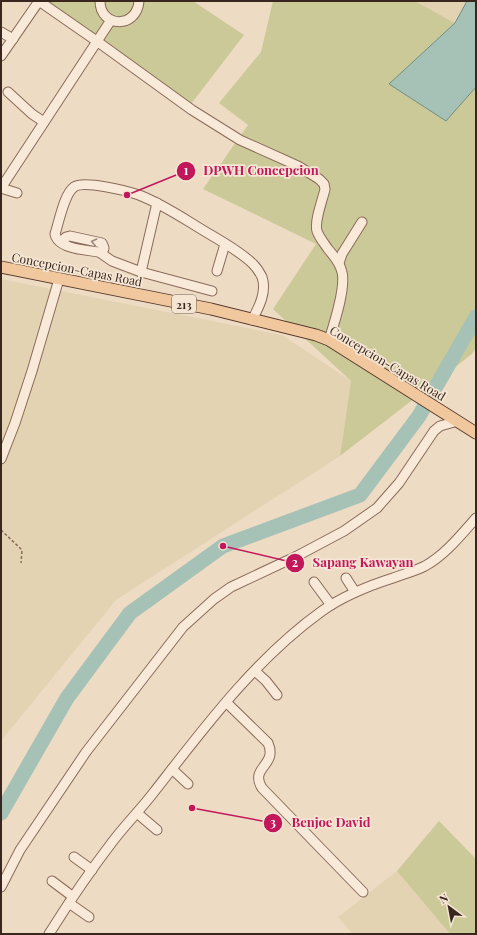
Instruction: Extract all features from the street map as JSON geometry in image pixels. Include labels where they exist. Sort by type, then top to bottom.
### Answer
[{"type":"main road","name":"Concepcion-Capas Road","points":[[1,267],[211,309],[316,335],[329,340],[476,432]]},
{"type":"street","points":[[1,56],[39,1],[192,110],[224,131],[240,140],[298,166],[319,179],[324,184],[325,189],[316,230],[322,241],[339,263],[343,284],[335,321],[329,340]]},
{"type":"street","points":[[100,1],[102,11],[109,18],[122,22],[132,17],[137,10],[139,1]]},
{"type":"street","points":[[16,193],[1,188],[109,18]]},
{"type":"street","points":[[1,32],[13,39]]},
{"type":"street","points":[[8,92],[32,114],[44,122]]},
{"type":"street","points":[[212,291],[141,272],[112,261],[99,252],[67,246],[58,242],[55,234],[68,192],[75,186],[82,184],[93,184],[138,195],[157,203],[225,244],[253,264],[262,276],[264,289],[260,305],[252,320]]},
{"type":"street","points":[[141,272],[157,203]]},
{"type":"street","points":[[339,263],[342,254],[362,222]]},
{"type":"street","points":[[217,271],[225,244]]},
{"type":"street","points":[[1,459],[15,424],[59,279]]},
{"type":"street","points":[[1,887],[20,850],[86,752],[183,627],[214,599],[230,587],[344,532],[376,508],[399,483],[434,431],[440,426],[454,419]]},
{"type":"street","points":[[49,934],[70,899],[114,840],[138,813],[226,703],[255,671],[303,626],[331,605],[355,592],[425,565],[438,557],[476,518]]},
{"type":"street","points":[[346,578],[355,592]]},
{"type":"street","points":[[314,582],[331,605]]},
{"type":"street","points":[[255,671],[266,681],[277,695]]},
{"type":"street","points":[[226,703],[268,743],[271,751],[270,758],[259,774],[258,781],[262,788],[363,892]]},
{"type":"street","points":[[172,769],[188,784]]},
{"type":"street","points":[[138,813],[157,830]]},
{"type":"street","points":[[74,857],[92,870]]},
{"type":"street","points":[[52,881],[89,917]]},
{"type":"path","points":[[1,530],[22,550],[21,563]]},
{"type":"shaded area","points":[[44,1],[193,1],[244,35],[191,104]]},
{"type":"shaded area","points":[[273,1],[415,1],[455,23],[389,84],[446,121],[476,87],[476,348],[472,354],[340,456],[351,381],[273,309],[316,244],[203,189],[248,125],[219,103],[261,52]]},
{"type":"shaded area","points":[[415,1],[467,1],[455,23]]},
{"type":"shaded area","points":[[467,1],[476,1],[476,87],[446,121],[389,84],[455,23]]},
{"type":"shaded area","points":[[1,279],[282,335],[351,381],[340,456],[116,600],[1,741]]},
{"type":"shaded area","points":[[439,821],[476,859],[476,934],[450,934],[397,871]]},
{"type":"shaded area","points":[[397,871],[450,934],[347,934],[351,932],[338,917]]},
{"type":"waterway","points":[[1,813],[67,698],[130,613],[223,546],[360,495],[419,416],[476,317]]},
{"type":"place","name":"DPWH Concepcion","points":[[127,195]]},
{"type":"place","name":"Sapang Kawayan","points":[[223,546]]},
{"type":"place","name":"Benjoe David","points":[[192,808]]}]
